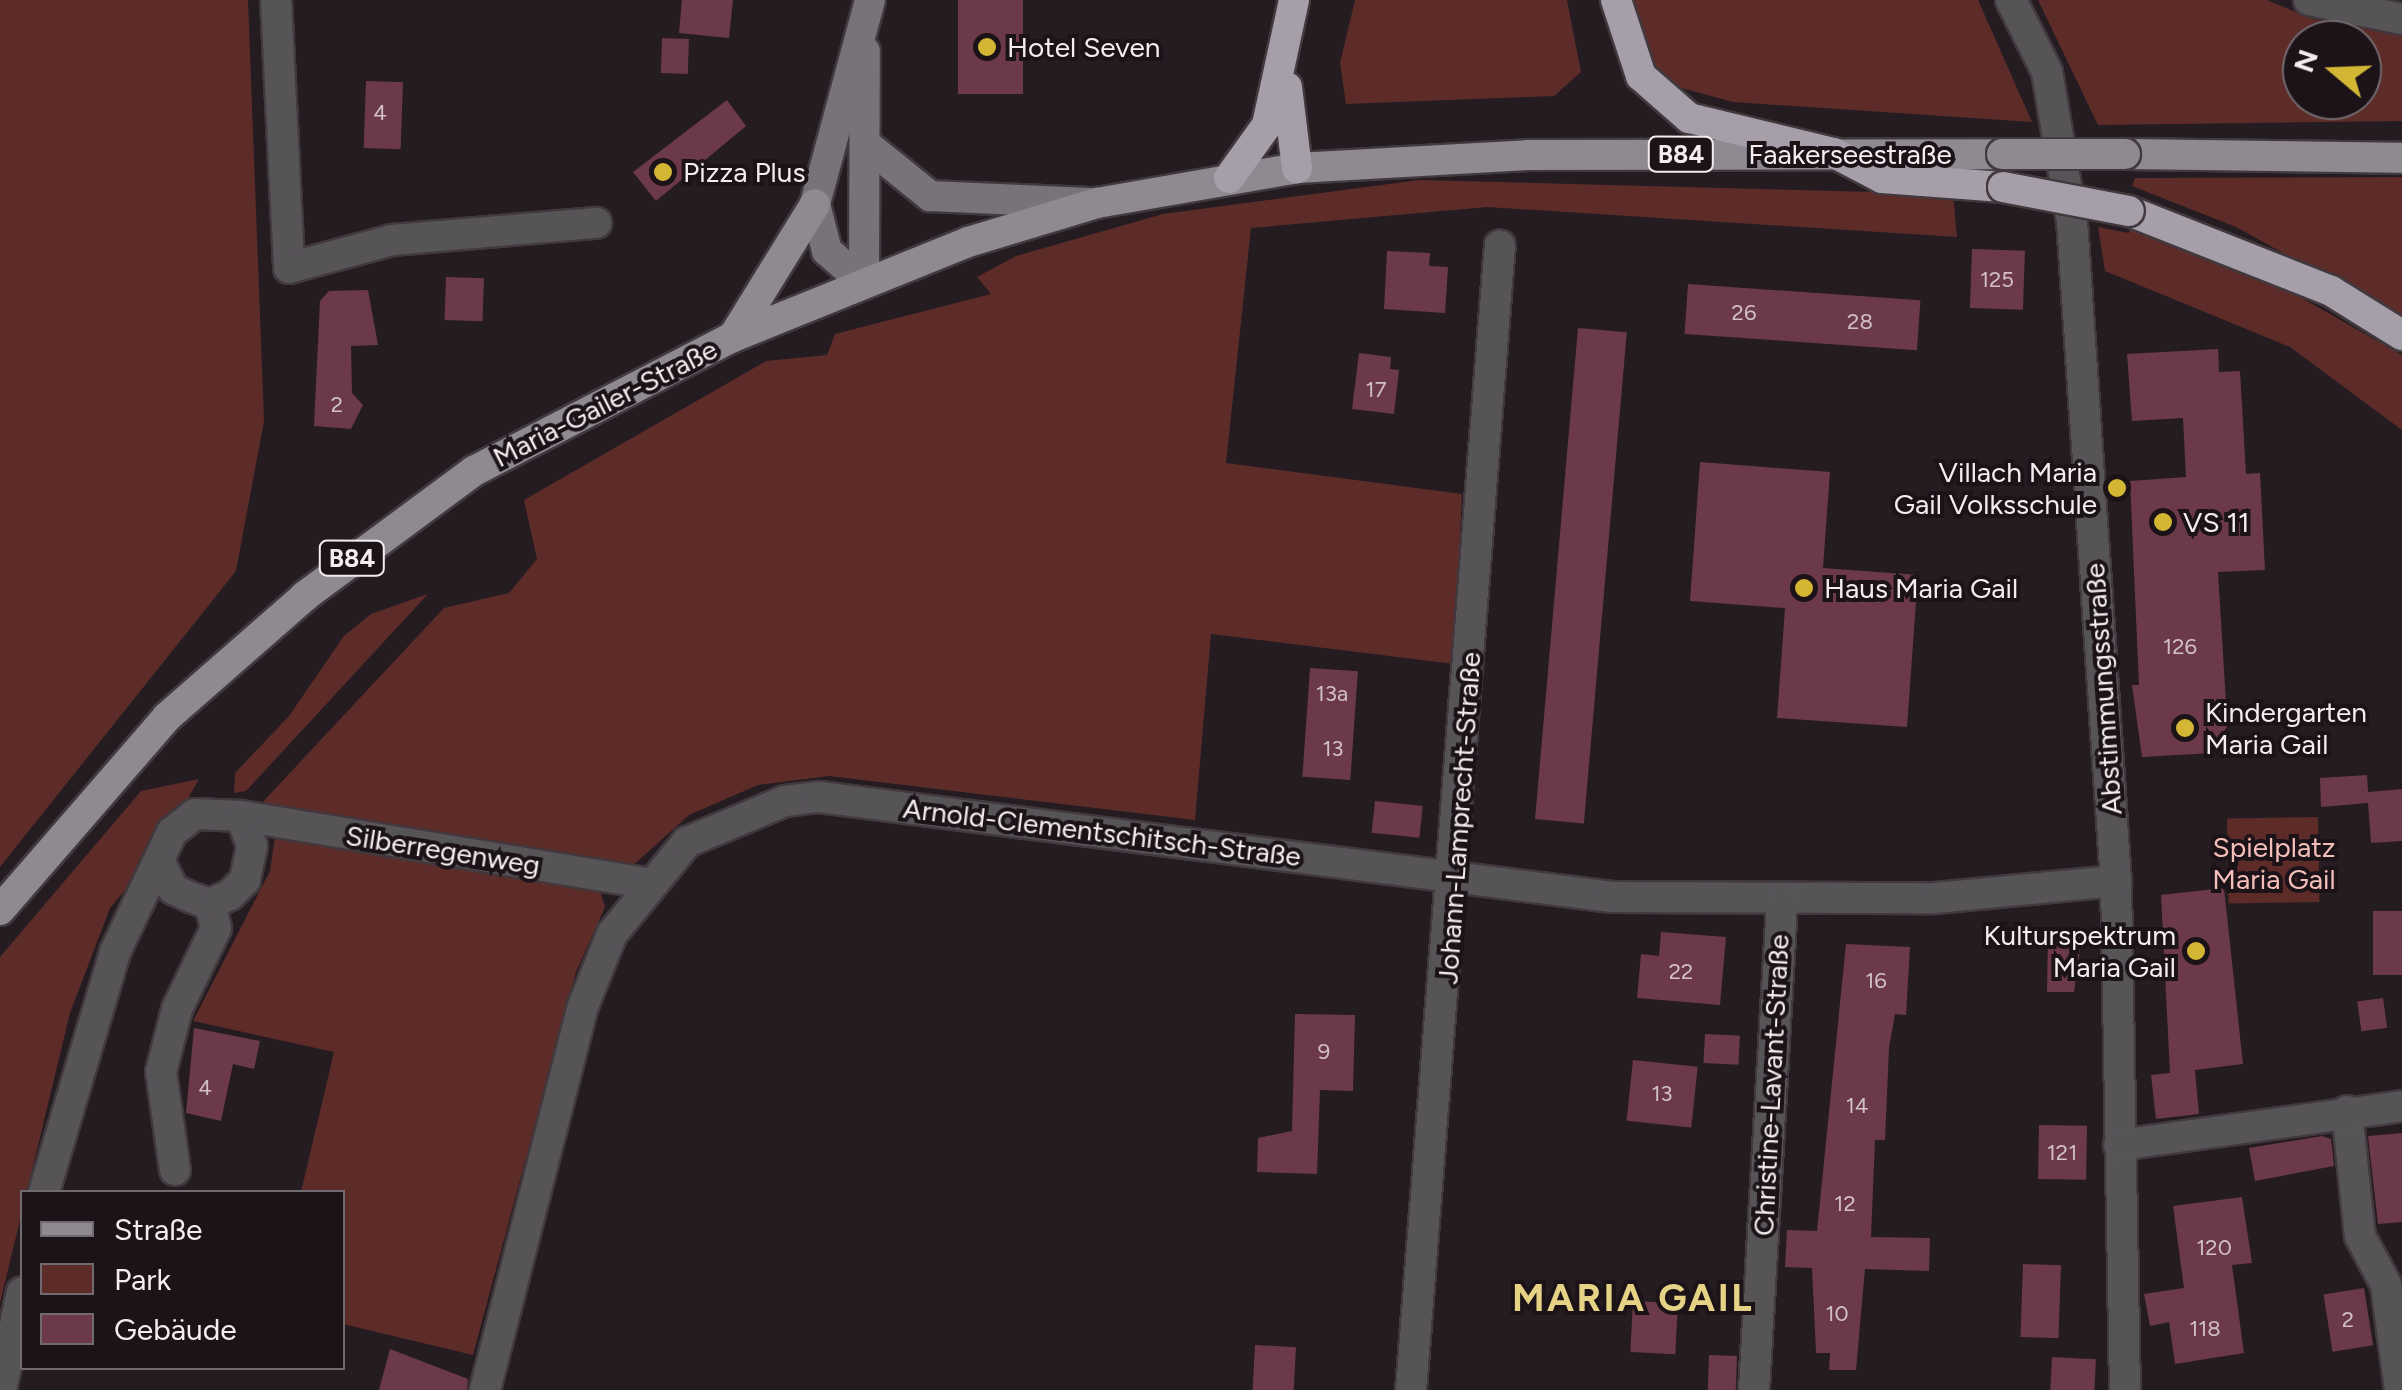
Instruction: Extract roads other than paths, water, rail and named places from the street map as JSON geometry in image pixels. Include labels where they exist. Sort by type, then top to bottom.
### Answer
[{"type":"highway","points":[[1229,178],[1267,125],[1294,0]]},
{"type":"highway","points":[[1616,0],[1624,39],[1662,101],[1690,118],[1834,153],[1882,178],[2003,187],[2129,211],[2332,291],[2402,335]]},
{"type":"highway","points":[[1287,44],[1297,168]]},
{"type":"main road","points":[[864,283],[867,14]]},
{"type":"main road","points":[[733,337],[815,204],[867,14]]},
{"type":"main road","points":[[868,146],[930,196],[1098,202]]},
{"type":"main road","name":"Faakerseestraße","points":[[1297,168],[1834,153],[2402,158]]},
{"type":"main road","name":"Maria-Gailer-Straße","points":[[0,910],[167,717],[366,547],[554,422],[733,337],[864,283],[1098,202],[1297,168]]},
{"type":"main road","points":[[815,204],[827,251],[864,283]]},
{"type":"street","points":[[276,0],[289,268],[392,240],[596,223]]},
{"type":"street","name":"Abstimmungsstraße","points":[[2011,0],[2047,72],[2072,221],[2116,882],[2124,1390]]},
{"type":"street","points":[[2310,0],[2402,19]]},
{"type":"street","name":"Johann-Lamprecht-Straße","points":[[1411,1390],[1456,880],[1500,244]]},
{"type":"street","name":"Arnold-Clementschitsch-Straße","points":[[485,1390],[584,1006],[612,934],[646,883],[687,842],[818,797],[1456,880],[1782,901],[2116,882]]},
{"type":"street","name":"Silberregenweg","points":[[45,1190],[115,952],[161,864],[172,832],[195,814],[241,816],[646,883]]},
{"type":"street","points":[[210,904],[245,880],[252,846],[241,816]]},
{"type":"street","points":[[161,864],[173,889],[210,904]]},
{"type":"street","name":"Christine-Lavant-Straße","points":[[1754,1390],[1782,901]]},
{"type":"street","points":[[175,1170],[161,1072],[177,1010],[216,928],[210,904]]},
{"type":"street","points":[[2119,1145],[2402,1106]]},
{"type":"street","points":[[2346,1111],[2360,1236],[2386,1285],[2400,1390]]},
{"type":"street","points":[[1,1390],[20,1301]]},
{"type":"place","name":"Hotel Seven","points":[[987,47]]},
{"type":"place","name":"Pizza Plus","points":[[663,172]]},
{"type":"place","name":"Villach Maria Gail Volksschule","points":[[2117,488]]},
{"type":"place","name":"VS 11","points":[[2163,522]]},
{"type":"place","name":"Haus Maria Gail","points":[[1804,588]]},
{"type":"place","name":"Kindergarten Maria Gail","points":[[2185,728]]},
{"type":"place","name":"Kulturspektrum Maria Gail","points":[[2196,951]]},
{"type":"district","name":"MARIA GAIL","points":[[1633,1299]]},
{"type":"park label","name":"Spielplatz Maria Gail","points":[[2274,863]]}]
